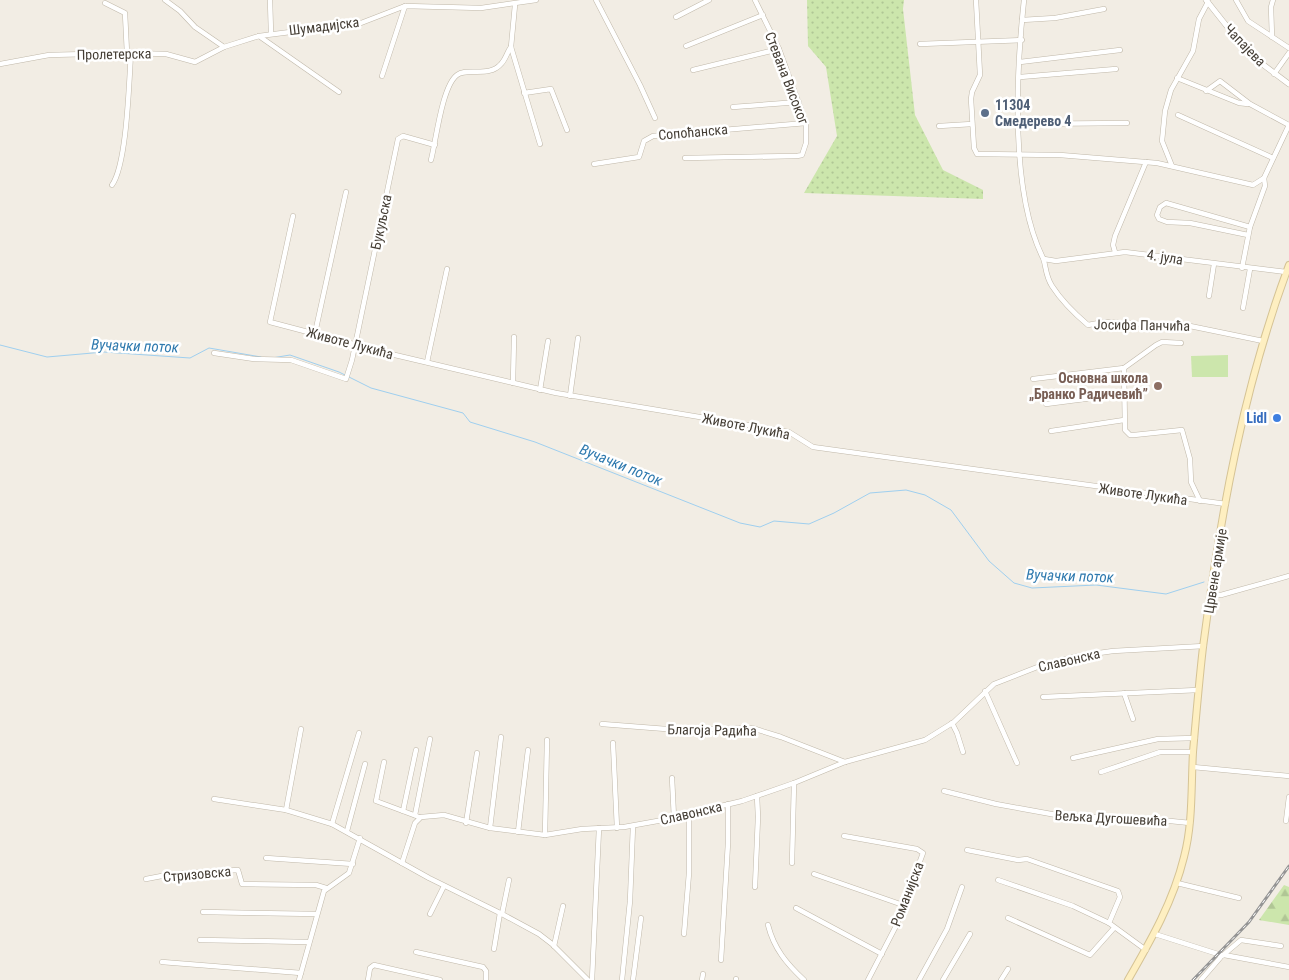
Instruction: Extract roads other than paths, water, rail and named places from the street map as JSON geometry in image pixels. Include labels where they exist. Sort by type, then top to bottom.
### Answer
[{"type":"main road","name":"Црвене армије","points":[[1128,980],[1155,934],[1177,883],[1190,823],[1198,690],[1226,504],[1244,408],[1263,341],[1289,265]]},
{"type":"street","points":[[165,0],[187,20],[224,47]]},
{"type":"street","points":[[270,0],[270,33]]},
{"type":"street","name":"Шумадијска","points":[[259,36],[270,33],[361,23],[405,6],[481,8],[515,5],[536,0]]},
{"type":"street","points":[[596,0],[655,118]]},
{"type":"street","points":[[676,17],[708,0]]},
{"type":"street","name":"Стевана Високог","points":[[685,158],[800,156],[805,151],[806,123],[779,49],[755,0]]},
{"type":"street","points":[[976,0],[980,75],[972,92],[972,124],[974,148],[977,154],[1060,155],[1146,162],[1172,166],[1253,185],[1264,178]]},
{"type":"street","name":"Јосифа Панчића","points":[[1024,0],[1020,62],[1020,155],[1025,203],[1036,243],[1044,259],[1044,270],[1052,287],[1088,325],[1104,322],[1190,326],[1263,341]]},
{"type":"street","points":[[1236,0],[1248,21],[1289,48]]},
{"type":"street","points":[[1272,37],[1270,7],[1273,0]]},
{"type":"street","points":[[1172,166],[1162,137],[1169,96],[1192,51],[1196,26],[1207,1]]},
{"type":"street","name":"Чапајева","points":[[1207,1],[1239,44],[1274,74],[1289,84]]},
{"type":"street","points":[[105,3],[124,13],[129,53],[125,135],[119,169],[112,185]]},
{"type":"street","points":[[515,5],[511,47],[540,144]]},
{"type":"street","points":[[382,76],[405,6]]},
{"type":"street","points":[[1022,20],[1055,18],[1104,9]]},
{"type":"street","points":[[686,46],[762,15]]},
{"type":"street","points":[[259,36],[339,92]]},
{"type":"street","name":"Пролетерска","points":[[0,64],[49,55],[129,53],[166,54],[195,62],[224,47],[259,36]]},
{"type":"street","points":[[920,44],[1022,40]]},
{"type":"street","points":[[431,160],[448,90],[456,76],[461,73],[480,72],[496,68],[501,64],[511,47]]},
{"type":"street","points":[[693,70],[779,49]]},
{"type":"street","points":[[1020,62],[1120,50]]},
{"type":"street","points":[[1274,74],[1289,54]]},
{"type":"street","points":[[1020,77],[1116,69]]},
{"type":"street","points":[[1177,78],[1239,103],[1250,104]]},
{"type":"street","points":[[1206,91],[1220,81],[1250,104],[1289,125],[1264,178],[1263,191],[1248,235],[1242,268]]},
{"type":"street","points":[[524,92],[551,89],[567,130]]},
{"type":"street","points":[[733,107],[799,102]]},
{"type":"street","points":[[1178,115],[1273,158]]},
{"type":"street","name":"Сопоћанска","points":[[594,164],[639,157],[644,141],[653,136],[806,123]]},
{"type":"street","points":[[1019,124],[1126,123]]},
{"type":"street","points":[[939,126],[972,124]]},
{"type":"street","name":"Букуљска","points":[[214,353],[254,359],[291,360],[347,376],[356,344],[398,139],[403,136],[435,145]]},
{"type":"street","points":[[1115,252],[1113,246],[1115,236],[1146,162]]},
{"type":"street","points":[[1257,184],[1263,191]]},
{"type":"street","points":[[315,333],[346,192]]},
{"type":"street","points":[[1248,235],[1190,223],[1167,222],[1159,219],[1157,215],[1160,207],[1166,203],[1250,228]]},
{"type":"street","name":"Животе Лукића","points":[[293,216],[270,322],[540,390],[789,432],[814,447],[1226,504]]},
{"type":"street","name":"4. јула","points":[[1044,259],[1056,261],[1115,252],[1133,252],[1242,268],[1286,272]]},
{"type":"street","points":[[1209,296],[1214,264]]},
{"type":"street","points":[[427,362],[447,269]]},
{"type":"street","points":[[1243,308],[1250,269]]},
{"type":"street","points":[[513,383],[514,337]]},
{"type":"street","points":[[570,396],[578,338]]},
{"type":"street","points":[[540,390],[548,341]]},
{"type":"street","points":[[1033,379],[1124,368],[1162,342],[1181,343]]},
{"type":"street","points":[[1124,368],[1125,430],[1131,435],[1182,430],[1190,459],[1191,482],[1200,501]]},
{"type":"street","points":[[1046,404],[1123,394]]},
{"type":"street","points":[[1051,431],[1124,420]]},
{"type":"street","points":[[1211,594],[1221,595],[1289,576]]},
{"type":"street","name":"Славонска","points":[[384,762],[376,801],[417,816],[444,815],[466,823],[490,828],[545,834],[633,826],[674,818],[757,796],[845,762],[925,740],[952,723],[985,691],[1011,676],[1078,656],[1113,651],[1204,646]]},
{"type":"street","points":[[1043,697],[1198,690]]},
{"type":"street","points":[[985,691],[1017,763]]},
{"type":"street","points":[[1124,693],[1133,719]]},
{"type":"street","points":[[952,723],[958,733],[963,752]]},
{"type":"street","name":"Благоја Радића","points":[[602,724],[679,730],[752,728],[781,737],[845,762]]},
{"type":"street","points":[[286,810],[301,729]]},
{"type":"street","points":[[332,824],[359,733]]},
{"type":"street","points":[[490,828],[501,737]]},
{"type":"street","points":[[1073,758],[1158,739],[1195,738]]},
{"type":"street","points":[[402,863],[417,816],[430,739]]},
{"type":"street","points":[[545,834],[548,740]]},
{"type":"street","points":[[613,743],[617,828]]},
{"type":"street","points":[[403,811],[416,750]]},
{"type":"street","points":[[518,832],[528,750]]},
{"type":"street","points":[[1101,772],[1160,752],[1194,752]]},
{"type":"street","points":[[466,823],[477,754]]},
{"type":"street","points":[[347,831],[365,764]]},
{"type":"street","points":[[1193,767],[1289,776]]},
{"type":"street","points":[[672,778],[674,818]]},
{"type":"street","points":[[792,863],[794,783]]},
{"type":"street","name":"Вељка Дугошевића","points":[[944,791],[996,804],[1062,816],[1141,818],[1190,823]]},
{"type":"street","points":[[756,887],[757,796]]},
{"type":"street","points":[[1286,822],[1289,796]]},
{"type":"street","points":[[214,799],[286,810],[332,824],[347,831],[444,886],[501,913],[539,934],[554,946],[588,980]]},
{"type":"street","points":[[721,960],[728,843],[728,804]]},
{"type":"street","points":[[684,934],[689,873],[689,814]]},
{"type":"street","points":[[622,980],[630,901],[633,826]]},
{"type":"street","points":[[592,980],[600,828]]},
{"type":"street","name":"Романијска","points":[[844,836],[922,851],[903,905],[882,954],[868,980]]},
{"type":"street","points":[[299,980],[308,942],[326,888],[345,876],[353,864],[360,838]]},
{"type":"street","points":[[967,850],[1018,860],[1034,861],[1118,891],[1120,897],[1109,923]]},
{"type":"street","points":[[266,858],[353,864]]},
{"type":"street","name":"Стризовска","points":[[146,879],[172,874],[238,870],[240,872],[240,882],[245,884],[316,885],[326,888]]},
{"type":"street","points":[[814,874],[903,905]]},
{"type":"street","points":[[494,949],[509,880]]},
{"type":"street","points":[[998,880],[1073,906],[1109,923],[1146,950]]},
{"type":"street","points":[[1177,883],[1239,898]]},
{"type":"street","points":[[430,914],[444,886]]},
{"type":"street","points":[[919,980],[947,929],[962,887]]},
{"type":"street","points":[[554,946],[563,906]]},
{"type":"street","points":[[796,908],[882,954]]},
{"type":"street","points":[[203,912],[317,914]]},
{"type":"street","points":[[633,980],[641,918]]},
{"type":"street","points":[[1008,918],[1090,955],[1114,928]]},
{"type":"street","points":[[768,925],[776,948],[785,961],[804,980]]},
{"type":"street","points":[[943,980],[970,934]]},
{"type":"street","points":[[1155,934],[1223,956],[1289,967]]},
{"type":"street","points":[[200,940],[308,942]]},
{"type":"street","points":[[1201,980],[1223,956],[1242,940],[1281,946]]},
{"type":"street","points":[[416,952],[483,967],[486,971],[486,980]]},
{"type":"street","points":[[162,962],[300,973]]},
{"type":"street","points":[[368,980],[370,968],[374,965],[440,980]]},
{"type":"street","points":[[1001,980],[1008,969]]},
{"type":"street","points":[[702,980],[703,974]]},
{"type":"waterway","name":"Вучачки поток","points":[[0,345],[47,357],[104,352],[190,358],[209,348],[261,357]]},
{"type":"waterway","name":"Вучачки поток","points":[[272,358],[290,355],[339,372],[371,388],[463,413],[470,422],[535,442],[740,523],[760,527],[774,521],[809,524],[834,513],[870,493],[906,490],[925,495],[951,510],[989,561],[1014,583],[1032,588],[1096,585],[1166,594],[1204,582]]},
{"type":"railway","points":[[1193,980],[1249,922],[1289,866]]},
{"type":"place","name":"11304 Смедерево 4","points":[[985,113]]},
{"type":"place","name":"Основна школа „Бранко Радичевић”","points":[[1158,386]]},
{"type":"place","name":"Lidl","points":[[1277,418]]}]
